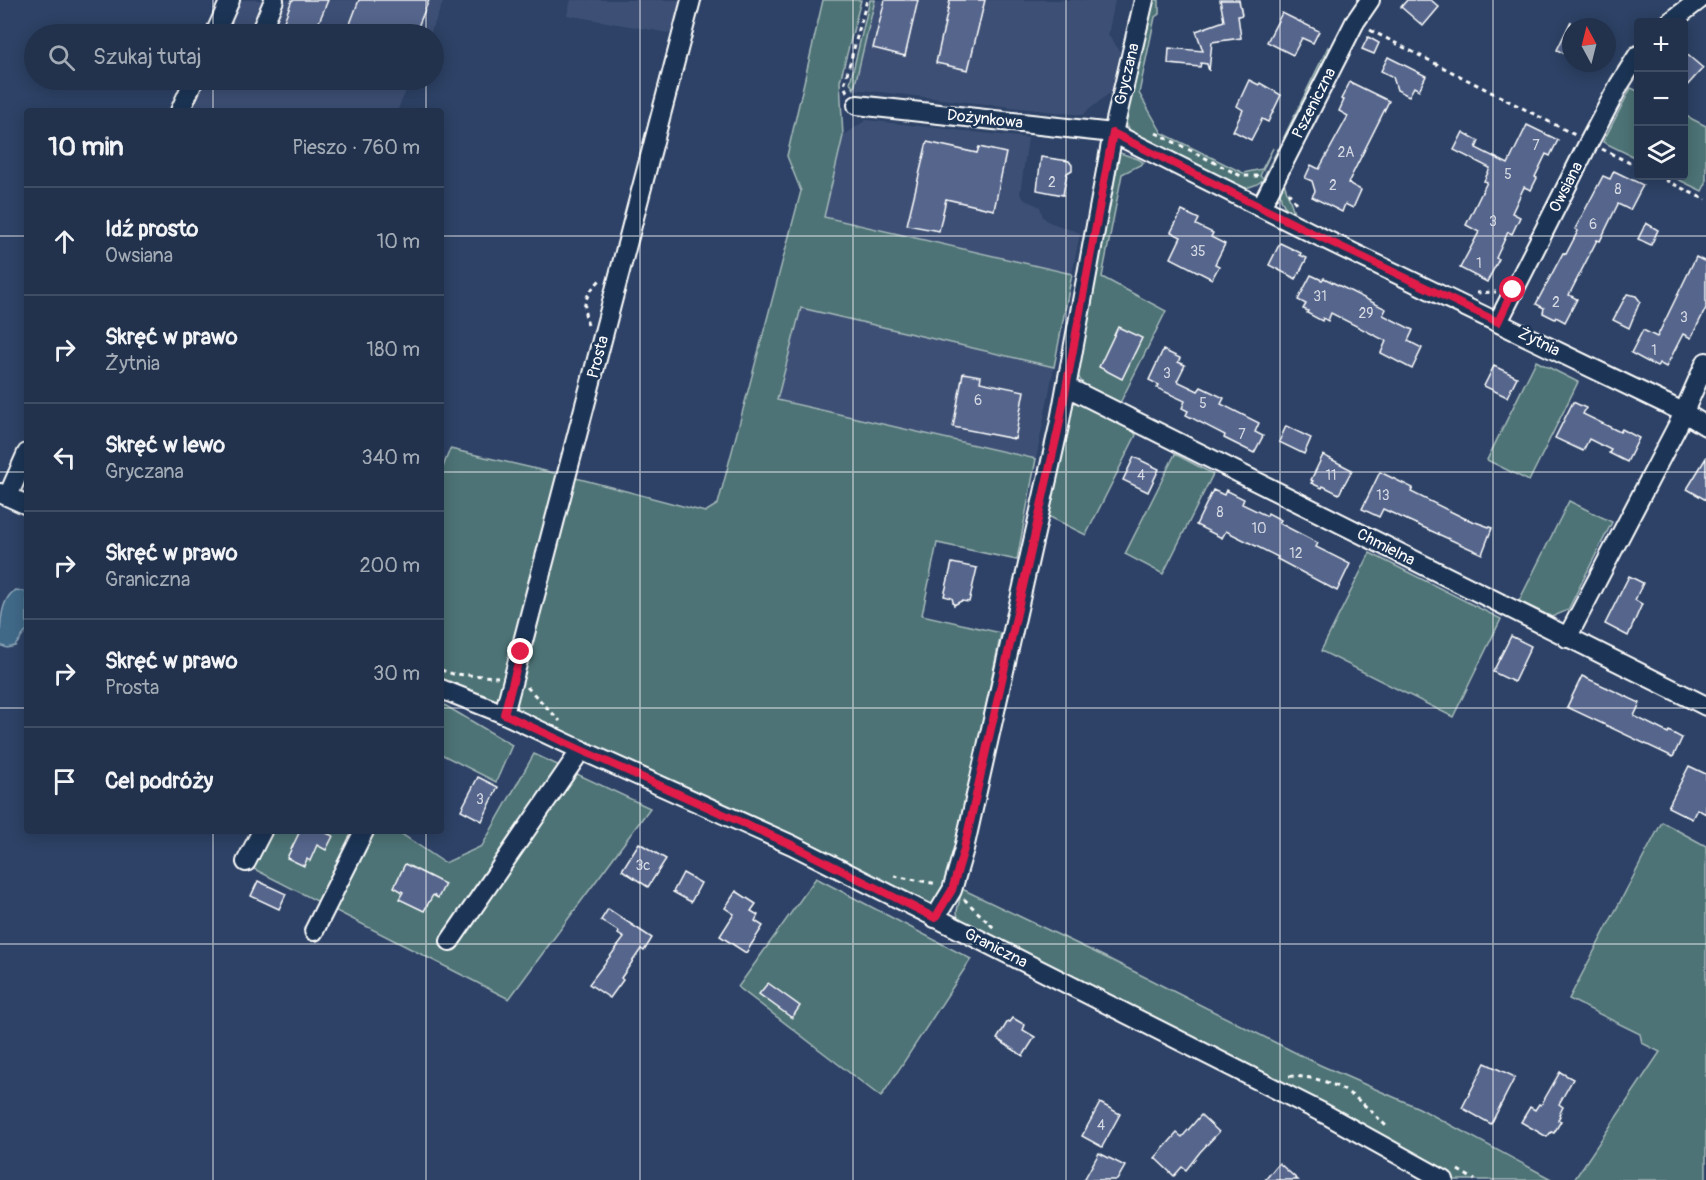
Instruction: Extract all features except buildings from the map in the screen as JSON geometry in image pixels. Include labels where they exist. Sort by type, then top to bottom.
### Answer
[{"type":"street","points":[[219,24],[230,0]]},
{"type":"street","points":[[264,24],[274,0]]},
{"type":"street","name":"Prosta","points":[[504,714],[691,0]]},
{"type":"street","name":"Gryczana","points":[[935,918],[952,890],[964,849],[1067,387],[1113,133],[1144,0]]},
{"type":"street","name":"Pszeniczna","points":[[1261,207],[1355,22],[1370,0]]},
{"type":"street","points":[[1675,18],[1699,0]]},
{"type":"street","name":"Owsiana","points":[[1498,322],[1589,142],[1634,61]]},
{"type":"street","points":[[181,108],[189,90]]},
{"type":"street","name":"Dożynkowa","points":[[857,105],[1113,133]]},
{"type":"street","name":"Żytnia","points":[[1113,133],[1310,232],[1683,412],[1706,426]]},
{"type":"street","points":[[1568,638],[1706,362]]},
{"type":"street","name":"Chmielna","points":[[1067,387],[1706,706]]},
{"type":"street","points":[[24,458],[4,495],[24,504]]},
{"type":"street","name":"Graniczna","points":[[444,690],[504,714],[792,845],[1325,1114],[1444,1180]]},
{"type":"street","points":[[450,941],[581,750]]},
{"type":"street","points":[[246,862],[260,834]]},
{"type":"street","points":[[314,931],[362,834]]},
{"type":"path","points":[[857,105],[848,98],[844,85],[867,0]]},
{"type":"path","points":[[1355,22],[1634,164]]},
{"type":"path","points":[[1155,133],[1241,176],[1262,176]]},
{"type":"path","points":[[1665,180],[1706,200]]},
{"type":"path","points":[[1286,188],[1296,205],[1307,210]]},
{"type":"path","points":[[1467,289],[1478,294],[1500,292],[1509,298]]},
{"type":"shaded area","points":[[235,0],[444,0],[434,24],[224,24]]},
{"type":"shaded area","points":[[571,0],[687,0],[680,35],[567,15]]},
{"type":"shaded area","points":[[875,0],[1115,0],[1108,35],[1120,51],[1111,92],[1082,115],[854,89]]},
{"type":"shaded area","points":[[194,90],[406,90],[398,108],[194,108],[190,100]]},
{"type":"shaded area","points":[[866,120],[1028,138],[1020,194],[1024,199],[1040,207],[1043,217],[1049,222],[1080,233],[1072,274],[823,217],[843,136]]},
{"type":"shaded area","points":[[800,308],[1054,367],[1036,459],[777,400]]},
{"type":"shaded area","points":[[16,590],[24,591],[24,634],[15,646],[7,648],[0,645],[0,630],[4,606]]},
{"type":"green space","points":[[823,0],[861,0],[840,81],[843,136],[824,217],[1072,274],[1054,367],[801,308],[777,400],[1036,459],[1017,560],[937,543],[922,615],[1001,633],[942,907],[934,913],[580,761],[444,694],[444,464],[450,449],[584,480],[705,512],[718,504],[801,191],[787,156]]},
{"type":"green space","points":[[870,0],[875,0],[854,89],[850,83]]},
{"type":"green space","points":[[1152,0],[1159,0],[1159,14],[1155,17],[1139,93],[1162,133],[1243,173],[1262,169],[1273,148],[1260,176],[1263,178],[1278,149],[1281,152],[1270,172],[1257,184],[1242,189],[1132,134],[1124,119]]},
{"type":"green space","points":[[1328,47],[1330,51],[1288,135],[1284,137]]},
{"type":"green space","points":[[1631,88],[1634,89],[1634,157],[1603,142]]},
{"type":"green space","points":[[1688,117],[1706,126],[1706,183],[1702,191],[1679,180],[1688,180]]},
{"type":"green space","points":[[1120,153],[1144,163],[1122,174],[1102,277],[1166,311],[1119,405],[1088,388],[1079,378],[1077,371],[1116,158]]},
{"type":"green space","points":[[1288,169],[1290,170],[1284,183],[1295,215],[1284,205],[1280,195]]},
{"type":"green space","points":[[1536,361],[1578,382],[1529,481],[1487,460]]},
{"type":"green space","points":[[1083,401],[1130,426],[1136,435],[1086,535],[1044,514],[1071,405]]},
{"type":"green space","points":[[1175,454],[1213,474],[1163,574],[1125,554]]},
{"type":"green space","points":[[1569,501],[1612,522],[1568,610],[1552,617],[1519,601]]},
{"type":"green space","points":[[1370,553],[1501,619],[1453,717],[1321,651]]},
{"type":"green space","points":[[444,705],[512,745],[496,782],[444,756]]},
{"type":"green space","points":[[534,754],[650,808],[509,999],[250,867],[266,834],[402,834],[445,863],[482,846]]},
{"type":"green space","points":[[1662,822],[1706,846],[1706,1180],[1574,1180],[1660,1052],[1642,1043],[1640,1034],[1569,999]]},
{"type":"green space","points":[[816,878],[971,959],[881,1097],[738,987]]},
{"type":"green space","points":[[962,889],[1107,958],[1320,1065],[1419,1108],[1553,1180],[1447,1180],[958,920],[957,911]]},
{"type":"route","points":[[521,652],[504,714],[792,845],[935,918],[952,890],[964,849],[1059,426],[1113,133],[1310,232],[1498,322],[1513,290]]}]
